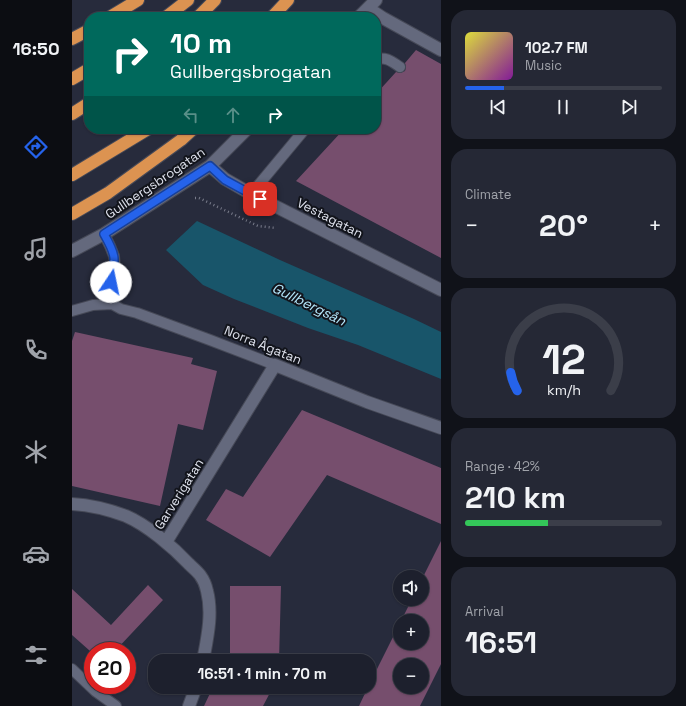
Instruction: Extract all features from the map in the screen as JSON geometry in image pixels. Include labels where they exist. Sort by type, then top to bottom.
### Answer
[{"type":"highway","points":[[118,12],[138,0]]},
{"type":"highway","points":[[172,12],[188,0]]},
{"type":"highway","points":[[203,12],[215,0]]},
{"type":"highway","points":[[278,12],[288,0]]},
{"type":"highway","points":[[72,39],[84,33]]},
{"type":"highway","points":[[72,79],[84,72]]},
{"type":"highway","points":[[72,114],[84,106]]},
{"type":"highway","points":[[72,175],[140,134]]},
{"type":"highway","points":[[72,214],[108,193],[188,134]]},
{"type":"street","points":[[364,12],[372,4],[378,12]]},
{"type":"street","points":[[381,15],[383,18],[441,50]]},
{"type":"street","name":"Gullbergsbrogatan","points":[[72,251],[104,234],[210,166],[242,134]]},
{"type":"street","name":"Vestagatan","points":[[210,166],[225,180],[251,194],[441,290]]},
{"type":"street","name":"Norra Ågatan","points":[[275,365],[367,402],[441,428]]},
{"type":"street","name":"Garverigatan","points":[[204,654],[210,607],[207,590],[200,575],[166,542],[275,365]]},
{"type":"street","points":[[72,504],[97,508],[126,516],[141,524],[166,542]]},
{"type":"street","points":[[188,706],[193,694]]},
{"type":"lane","points":[[381,58],[391,60],[400,67]]},
{"type":"lane","points":[[251,194],[301,134]]},
{"type":"lane","points":[[104,234],[114,256],[115,266],[109,294],[112,304]]},
{"type":"lane","name":"Norra Ågatan","points":[[72,311],[93,305],[112,304],[121,309],[137,313],[275,365]]},
{"type":"lane","points":[[72,669],[95,691],[116,706]]},
{"type":"path","points":[[194,198],[199,198],[258,226],[277,228]]},
{"type":"water","name":"Gullbergsån","points":[[197,221],[441,332],[441,379],[358,345],[308,328],[234,299],[203,285],[166,250]]},
{"type":"building","points":[[416,50],[441,64],[441,258],[296,181],[339,134],[381,134],[381,88],[396,72],[400,73],[405,71],[405,63]]},
{"type":"building","points":[[75,332],[193,358],[191,364],[217,371],[203,430],[178,424],[160,506],[72,486],[72,341]]},
{"type":"building","points":[[302,410],[441,468],[441,524],[327,475],[270,557],[206,520],[226,489],[243,497]]},
{"type":"building","points":[[441,541],[441,664],[429,688],[429,658],[393,658],[393,694],[426,694],[420,706],[359,706],[365,694],[376,694],[376,671],[393,637],[393,650],[429,650],[429,614],[404,614],[408,606],[429,606],[429,570],[426,570]]},
{"type":"building","points":[[148,585],[163,600],[123,642],[84,642],[84,646],[72,635],[72,589],[111,625]]},
{"type":"building","points":[[230,586],[281,586],[279,654],[230,654]]},
{"type":"building","points":[[210,694],[269,694],[263,706],[204,706]]},
{"type":"route","points":[[111,282],[115,266],[114,256],[104,234],[210,166],[225,180],[260,199]]}]
